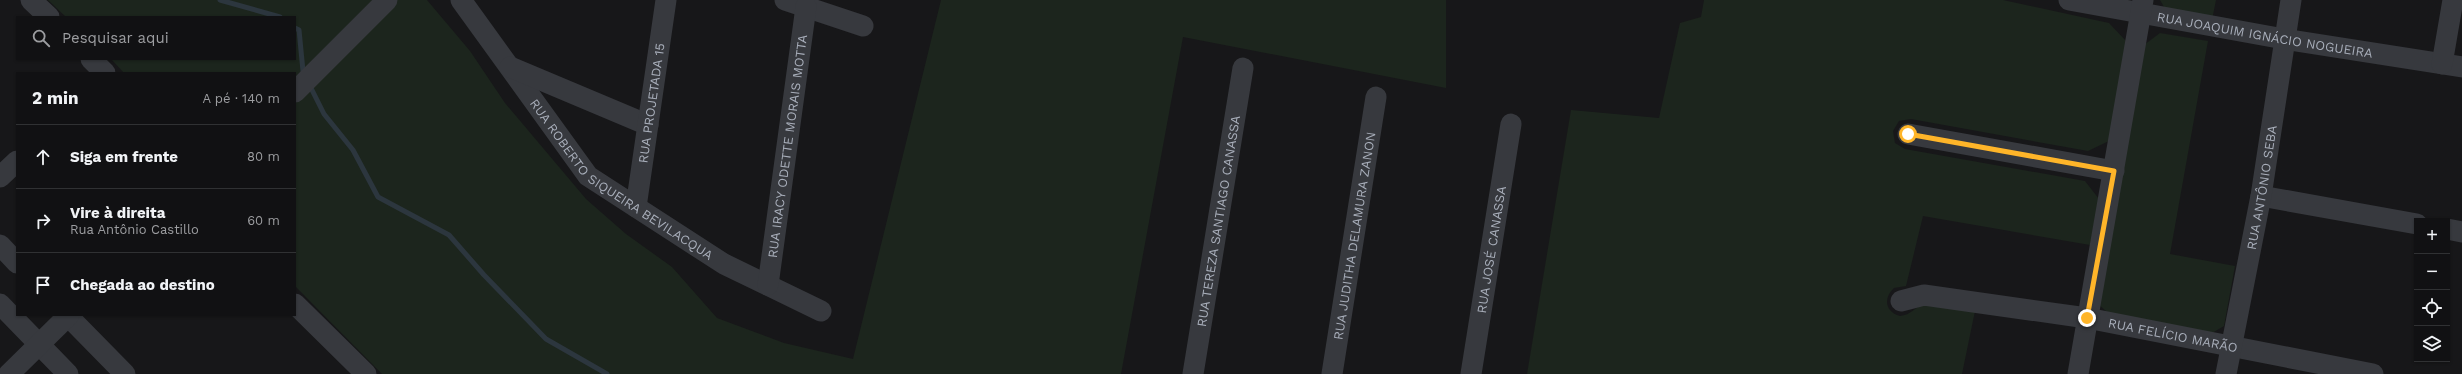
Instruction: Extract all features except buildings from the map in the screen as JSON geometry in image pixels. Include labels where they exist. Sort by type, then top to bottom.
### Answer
[{"type":"street","points":[[31,0],[48,16]]},
{"type":"street","points":[[296,91],[387,0]]},
{"type":"street","name":"RUA ROBERTO SIQUEIRA BEVILACQUA","points":[[461,0],[588,176],[724,264],[821,311]]},
{"type":"street","name":"RUA PROJETADA 15","points":[[636,207],[666,0]]},
{"type":"street","points":[[785,0],[863,26]]},
{"type":"street","name":"RUA JOAQUIM IGNÁCIO NOGUEIRA","points":[[2068,0],[2142,7],[2284,39],[2452,66]]},
{"type":"street","name":"RUA ANTÔNIO SEBA","points":[[2226,374],[2260,196],[2291,0]]},
{"type":"street","points":[[2452,66],[2453,0]]},
{"type":"street","name":"RUA IRACY ODETTE MORAIS MOTTA","points":[[768,285],[806,7]]},
{"type":"street","points":[[2078,374],[2142,7]]},
{"type":"street","points":[[92,60],[104,72]]},
{"type":"street","points":[[509,66],[648,125]]},
{"type":"street","name":"RUA TEREZA SANTIAGO CANASSA","points":[[1193,374],[1243,68]]},
{"type":"street","name":"RUA JUDITHA DELAMURA ZANON","points":[[1332,374],[1376,97]]},
{"type":"street","name":"RUA JOSÉ CANASSA","points":[[1471,374],[1511,124]]},
{"type":"street","points":[[1908,134],[2114,171]]},
{"type":"street","points":[[0,178],[16,162]]},
{"type":"street","points":[[2260,196],[2414,223]]},
{"type":"street","points":[[2450,230],[2462,232]]},
{"type":"street","points":[[0,245],[16,262]]},
{"type":"street","name":"RUA FELÍCIO MARÃO","points":[[1901,301],[1924,295],[2087,318],[2232,345],[2373,374]]},
{"type":"street","points":[[0,304],[68,374]]},
{"type":"street","points":[[296,305],[366,374]]},
{"type":"street","points":[[9,374],[67,316]]},
{"type":"street","points":[[69,316],[124,374]]},
{"type":"shaded area","points":[[48,0],[427,0],[470,51],[505,103],[586,199],[626,234],[672,267],[717,318],[784,343],[853,359],[941,0],[1446,0],[1446,88],[1183,37],[1121,374],[382,374],[296,287],[296,72],[123,72],[112,60],[296,60],[296,16],[65,16]]},
{"type":"shaded area","points":[[1704,0],[2003,0],[2109,23],[2126,41],[2109,141],[2088,151],[1911,119],[1899,121],[1893,131],[1895,143],[1905,149],[2085,181],[2099,199],[2090,245],[1923,216],[1906,286],[1894,288],[1888,296],[1887,304],[1891,311],[1900,316],[1907,314],[1922,305],[1930,303],[1975,311],[1962,374],[1527,374],[1571,110],[1659,118],[1680,23],[1701,17]]},
{"type":"shaded area","points":[[2160,0],[2216,0],[2212,20],[2167,12]]},
{"type":"shaded area","points":[[2160,33],[2208,41],[2170,254],[2235,266],[2224,326],[2212,333],[2107,312],[2098,304],[2144,45]]},
{"type":"waterway","points":[[220,0],[276,16]]},
{"type":"waterway","points":[[296,28],[299,30],[303,71]]},
{"type":"waterway","points":[[310,86],[324,114],[353,150],[378,197],[449,235],[484,275],[546,339],[607,374]]},
{"type":"route","points":[[1908,134],[2114,171],[2087,318]]}]
